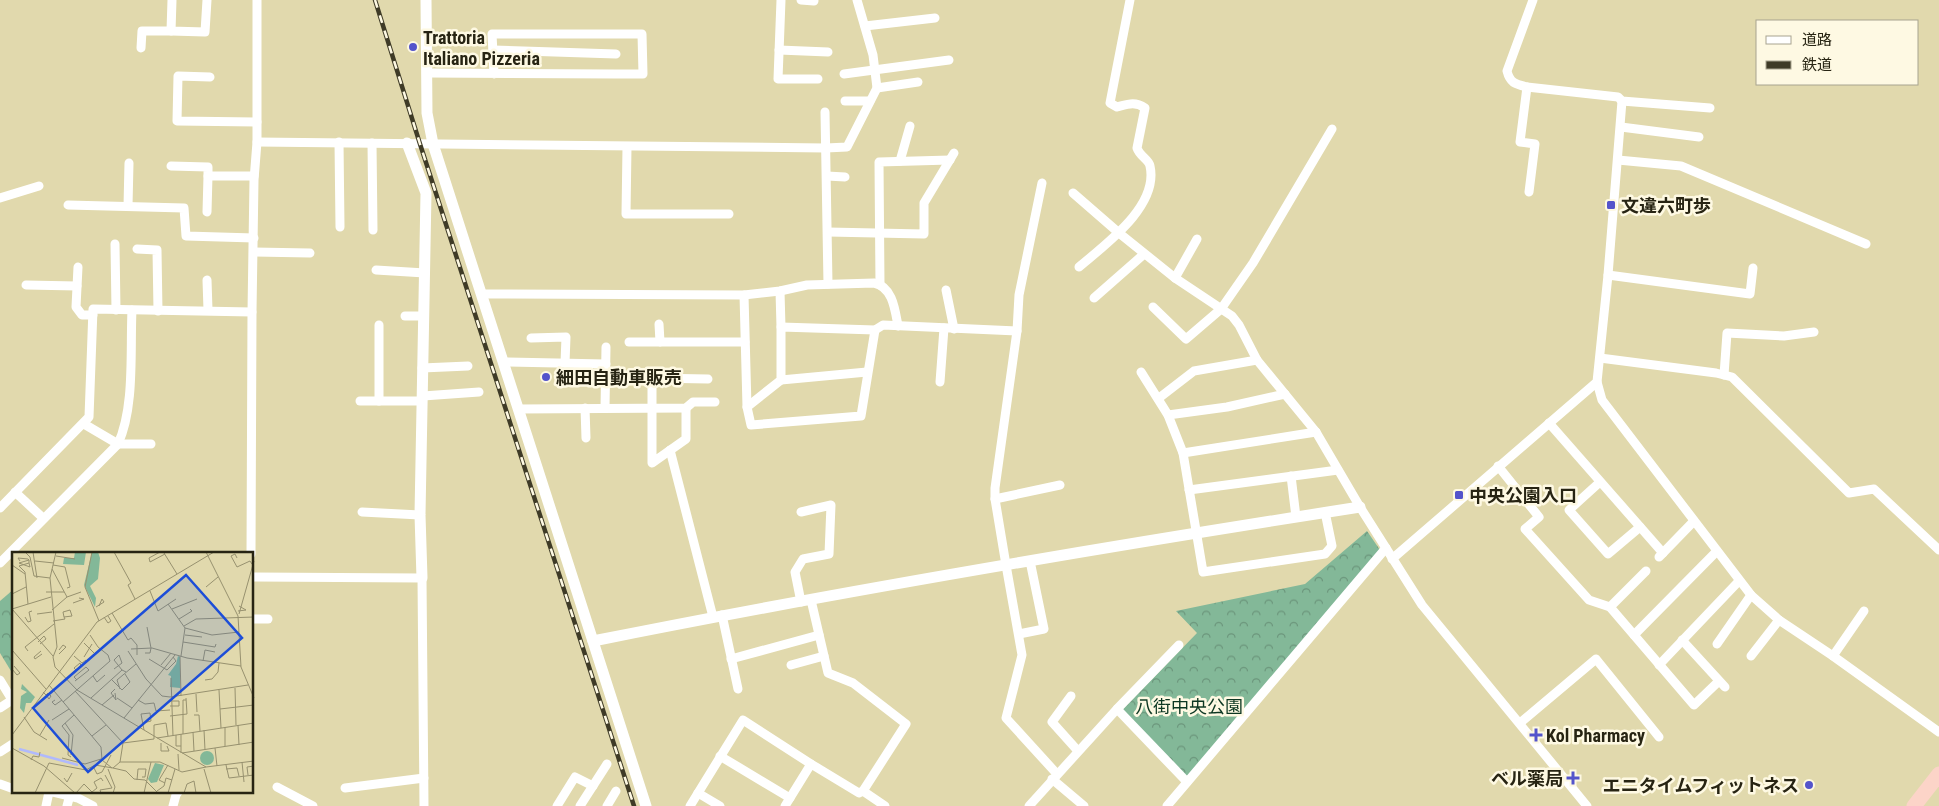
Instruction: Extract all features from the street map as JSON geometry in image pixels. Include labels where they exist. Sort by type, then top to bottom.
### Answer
[{"type":"highway","points":[[1914,806],[1939,774]]},
{"type":"street","points":[[171,31],[172,0]]},
{"type":"street","points":[[141,48],[142,31],[205,32],[207,0]]},
{"type":"street","points":[[251,552],[252,312],[254,176],[257,142],[258,0]]},
{"type":"street","points":[[426,0],[427,113],[433,144],[646,806]]},
{"type":"street","points":[[781,0],[778,79],[818,79]]},
{"type":"street","points":[[801,0],[814,1]]},
{"type":"street","points":[[257,142],[847,147],[877,88],[874,55],[857,0]]},
{"type":"street","points":[[1079,267],[1119,233],[1139,210],[1148,195],[1151,173],[1149,162],[1142,158],[1138,148],[1145,108],[1140,104],[1133,103],[1117,107],[1110,103],[1130,0]]},
{"type":"street","points":[[1533,0],[1506,71],[1508,79],[1514,84],[1607,96],[1618,98],[1622,101],[1710,108]]},
{"type":"street","points":[[865,26],[935,18]]},
{"type":"street","points":[[428,73],[494,74],[643,74],[642,34],[492,34],[494,74]]},
{"type":"street","points":[[493,50],[616,54]]},
{"type":"street","points":[[779,50],[828,52]]},
{"type":"street","points":[[844,74],[949,60]]},
{"type":"street","points":[[210,77],[178,76],[177,121],[257,122]]},
{"type":"street","points":[[877,88],[918,82]]},
{"type":"street","points":[[1527,87],[1520,142],[1535,144],[1529,192]]},
{"type":"street","points":[[845,101],[870,100]]},
{"type":"street","points":[[1622,101],[1597,382],[1602,400],[1751,595],[1779,620],[1939,732]]},
{"type":"street","points":[[825,112],[828,284]]},
{"type":"street","points":[[900,161],[910,126]]},
{"type":"street","points":[[1621,127],[1699,137]]},
{"type":"street","points":[[1153,307],[1186,339],[1221,309],[1253,263],[1332,128]]},
{"type":"street","points":[[339,142],[340,227]]},
{"type":"street","points":[[372,143],[373,230]]},
{"type":"street","points":[[407,143],[426,193],[420,516],[424,806]]},
{"type":"street","points":[[627,146],[626,214],[729,214]]},
{"type":"street","points":[[828,232],[880,234],[924,234],[924,203],[952,157],[879,162],[880,234],[880,285]]},
{"type":"street","points":[[1618,160],[1682,166],[1866,244]]},
{"type":"street","points":[[128,206],[129,163]]},
{"type":"street","points":[[171,166],[208,167],[208,212]]},
{"type":"street","points":[[208,176],[254,176]]},
{"type":"street","points":[[827,176],[845,178]]},
{"type":"street","points":[[1042,183],[1019,295],[1017,331],[995,499],[1022,655],[1006,718],[1054,776],[1084,806]]},
{"type":"street","points":[[0,198],[39,186]]},
{"type":"street","points":[[1073,193],[1175,278],[1232,316],[1239,325],[1257,360],[1316,432],[1360,507],[1422,605],[1587,806]]},
{"type":"street","points":[[68,205],[184,208],[186,236],[254,238]]},
{"type":"street","points":[[1175,278],[1197,239]]},
{"type":"street","points":[[115,244],[116,310]]},
{"type":"street","points":[[136,249],[157,250],[158,311]]},
{"type":"street","points":[[254,252],[310,253]]},
{"type":"street","points":[[1094,298],[1144,254]]},
{"type":"street","points":[[78,267],[76,307],[82,315],[93,315]]},
{"type":"street","points":[[1608,275],[1750,294],[1753,268]]},
{"type":"street","points":[[376,270],[424,273]]},
{"type":"street","points":[[207,280],[208,310]]},
{"type":"street","points":[[26,285],[77,286]]},
{"type":"street","points":[[482,294],[744,295],[780,291],[807,285],[880,285],[894,303],[898,326]]},
{"type":"street","points":[[940,382],[949,328],[946,290]]},
{"type":"street","points":[[780,291],[781,380]]},
{"type":"street","points":[[744,295],[747,406],[751,425],[861,416],[875,330]]},
{"type":"street","points":[[0,508],[89,417],[93,309],[252,312]]},
{"type":"street","points":[[0,563],[118,444],[122,435],[128,407],[132,310]]},
{"type":"street","points":[[405,316],[424,316]]},
{"type":"street","points":[[659,324],[660,342]]},
{"type":"street","points":[[379,325],[379,401]]},
{"type":"street","points":[[781,327],[875,330],[883,325],[1017,331]]},
{"type":"street","points":[[1724,375],[1728,333],[1784,336],[1814,332]]},
{"type":"street","points":[[531,338],[566,337],[565,363]]},
{"type":"street","points":[[629,342],[745,342]]},
{"type":"street","points":[[605,408],[606,347]]},
{"type":"street","points":[[1600,358],[1732,377],[1849,493],[1874,489],[1939,550]]},
{"type":"street","points":[[1159,398],[1194,371],[1257,360]]},
{"type":"street","points":[[504,362],[606,364]]},
{"type":"street","points":[[422,368],[468,366]]},
{"type":"street","points":[[747,406],[781,380],[867,372]]},
{"type":"street","points":[[1141,372],[1168,415],[1183,453],[1203,572],[1325,554],[1332,546],[1325,512]]},
{"type":"street","points":[[686,408],[686,440],[652,463],[652,378],[708,379]]},
{"type":"street","points":[[1392,559],[1597,382]]},
{"type":"street","points":[[360,401],[422,398],[479,392]]},
{"type":"street","points":[[1168,415],[1226,407],[1285,394]]},
{"type":"street","points":[[519,409],[686,408],[693,402],[715,402]]},
{"type":"street","points":[[585,408],[586,438]]},
{"type":"street","points":[[1549,423],[1640,527],[1661,555],[1694,521]]},
{"type":"street","points":[[84,424],[118,444],[152,444]]},
{"type":"street","points":[[1183,453],[1316,432]]},
{"type":"street","points":[[670,450],[738,689]]},
{"type":"street","points":[[1498,466],[1539,517],[1525,529],[1589,600],[1610,607],[1694,705],[1722,684],[1682,640]]},
{"type":"street","points":[[1190,490],[1338,470]]},
{"type":"street","points":[[1291,476],[1296,517]]},
{"type":"street","points":[[1600,482],[1569,510],[1608,554],[1640,527]]},
{"type":"street","points":[[995,499],[1060,485]]},
{"type":"street","points":[[15,492],[43,518]]},
{"type":"street","points":[[690,806],[743,720],[858,793],[863,791],[906,724],[853,683],[828,673],[820,635],[795,572],[803,559],[829,554],[831,506],[801,512]]},
{"type":"street","points":[[593,641],[718,616],[1030,561],[1360,507]]},
{"type":"street","points":[[362,512],[420,516]]},
{"type":"street","points":[[1167,806],[1386,548]]},
{"type":"street","points":[[1634,635],[1717,551]]},
{"type":"street","points":[[1019,634],[1044,629],[1030,561]]},
{"type":"street","points":[[1610,607],[1646,571]]},
{"type":"street","points":[[254,576],[422,578]]},
{"type":"street","points":[[1659,665],[1739,580]]},
{"type":"street","points":[[1717,644],[1751,595]]},
{"type":"street","points":[[1833,656],[1864,611]]},
{"type":"street","points":[[254,618],[268,619]]},
{"type":"street","points":[[1751,656],[1779,620]]},
{"type":"street","points":[[731,659],[820,635]]},
{"type":"street","points":[[1029,806],[1054,776],[1179,645]]},
{"type":"street","points":[[790,665],[824,656]]},
{"type":"street","points":[[1520,723],[1596,659],[1659,736]]},
{"type":"street","points":[[0,680],[12,700]]},
{"type":"street","points":[[1071,696],[1052,722],[1078,751]]},
{"type":"street","points":[[0,708],[12,702]]},
{"type":"street","points":[[1117,709],[1188,782]]},
{"type":"street","points":[[0,752],[12,744]]},
{"type":"street","points":[[720,756],[788,802],[811,764]]},
{"type":"street","points":[[580,806],[607,764]]},
{"type":"street","points":[[557,806],[575,776],[593,786]]},
{"type":"street","points":[[345,788],[424,778]]},
{"type":"street","points":[[0,784],[12,788]]},
{"type":"street","points":[[278,787],[313,806]]},
{"type":"street","points":[[607,806],[616,791]]},
{"type":"street","points":[[863,791],[885,806]]},
{"type":"street","points":[[698,793],[720,806]]},
{"type":"street","points":[[65,794],[93,806]]},
{"type":"street","points":[[67,806],[70,795]]},
{"type":"green space","name":"八街中央公園","points":[[1367,531],[1380,550],[1187,778],[1122,710],[1197,633],[1176,611],[1305,584]]},
{"type":"green space","points":[[12,591],[12,673],[0,653],[0,601]]},
{"type":"railway","points":[[375,0],[634,806]]},
{"type":"place","name":"Trattoria Italiano Pizzeria","points":[[413,47]]},
{"type":"place","name":"文違六町歩","points":[[1611,205]]},
{"type":"place","name":"細田自動車販売","points":[[546,377]]},
{"type":"place","name":"中央公園入口","points":[[1459,495]]},
{"type":"place","name":"Kol Pharmacy","points":[[1536,735]]},
{"type":"place","name":"ベル薬局","points":[[1573,778]]},
{"type":"place","name":"エニタイムフィットネス","points":[[1809,785]]}]
